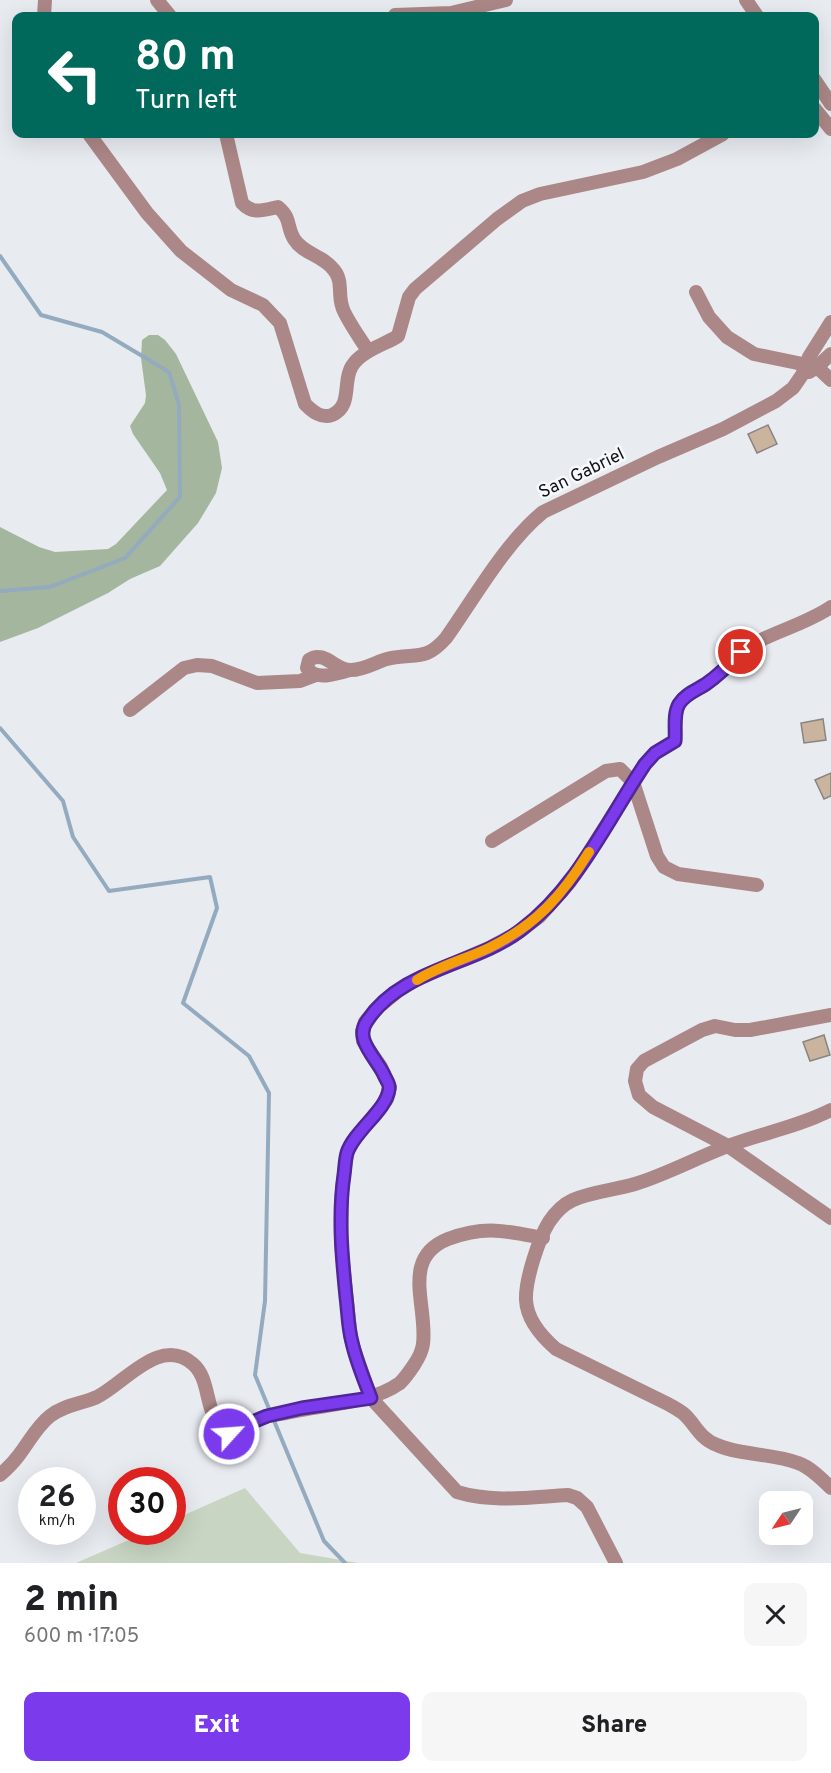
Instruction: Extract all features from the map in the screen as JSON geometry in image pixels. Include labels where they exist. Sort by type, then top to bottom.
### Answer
[{"type":"street","points":[[157,0],[167,12]]},
{"type":"street","points":[[455,12],[506,0]]},
{"type":"street","points":[[819,95],[831,104]]},
{"type":"street","points":[[819,114],[831,129]]},
{"type":"street","points":[[92,138],[147,213],[181,251],[231,290],[262,305],[280,323],[304,404],[315,414],[328,417],[337,412],[346,401],[346,387],[351,366],[368,351],[398,336],[409,297],[415,289],[497,219],[522,201],[540,194],[643,172],[677,159],[716,138]]},
{"type":"street","points":[[227,138],[242,203],[256,211],[278,207],[286,214],[292,237],[300,247],[325,260],[336,272],[341,286],[342,307],[368,351]]},
{"type":"street","points":[[696,292],[709,317],[727,338],[754,354],[809,369],[831,380]]},
{"type":"street","points":[[809,369],[815,346],[831,322]]},
{"type":"street","points":[[809,369],[831,354]]},
{"type":"street","name":"San Gabriel","points":[[130,710],[184,668],[197,664],[212,666],[257,683],[300,681],[316,675],[351,670],[389,659],[427,654],[437,648],[446,638],[510,545],[528,524],[543,512],[749,416],[792,388],[809,369]]},
{"type":"street","points":[[616,1563],[587,1507],[577,1498],[568,1495],[492,1498],[474,1497],[457,1492],[371,1398],[351,1340],[341,1243],[342,1189],[347,1153],[353,1141],[387,1099],[390,1087],[381,1067],[363,1041],[362,1032],[365,1022],[398,991],[420,977],[509,938],[539,916],[570,882],[645,764],[655,753],[675,741],[679,704],[689,694],[718,675],[741,652],[831,607]]},
{"type":"street","points":[[492,841],[606,771],[620,769],[633,782],[657,856],[664,867],[678,874],[757,885]]},
{"type":"street","points":[[831,1015],[750,1030],[715,1026],[702,1030],[644,1061],[637,1069],[635,1081],[639,1095],[653,1107],[728,1146],[831,1218]]},
{"type":"street","points":[[831,1110],[813,1119],[728,1146],[667,1173],[633,1185],[572,1201],[558,1210],[549,1222],[528,1274],[526,1301],[532,1323],[543,1338],[556,1349],[668,1404],[684,1414],[701,1436],[716,1445],[735,1451],[782,1458],[800,1464],[824,1480],[831,1488]]},
{"type":"street","points":[[0,1475],[12,1464],[49,1417],[62,1408],[96,1397],[116,1385],[136,1368],[162,1356],[186,1359],[195,1365],[202,1376],[212,1413],[221,1431],[229,1434],[237,1435],[255,1421],[267,1416],[302,1408],[371,1398],[400,1382],[419,1356],[423,1345],[419,1283],[423,1258],[437,1244],[481,1230],[500,1230],[543,1238]]},
{"type":"green space","points":[[149,335],[158,335],[176,354],[218,442],[222,468],[216,493],[198,523],[160,566],[130,579],[108,593],[38,628],[0,642],[0,527],[39,547],[55,552],[108,549],[116,544],[167,490],[160,473],[130,426],[145,403],[141,358],[142,340]]},
{"type":"green space","points":[[245,1488],[300,1553],[359,1563],[76,1563],[117,1545],[186,1545],[186,1514]]},
{"type":"building","points":[[768,425],[777,444],[757,453],[748,434]]},
{"type":"building","points":[[823,719],[826,740],[804,743],[801,723]]},
{"type":"building","points":[[831,773],[831,796],[824,799],[815,780]]},
{"type":"building","points":[[824,1035],[830,1055],[810,1061],[803,1042]]},
{"type":"waterway","points":[[0,256],[41,315],[102,332],[169,372],[179,405],[180,497],[125,558],[50,587],[0,591]]},
{"type":"waterway","points":[[0,728],[63,801],[73,837],[109,891],[210,877],[217,908],[183,1003],[249,1056],[269,1093],[265,1301],[255,1375],[324,1541],[345,1563]]},
{"type":"slow traffic","points":[[417,980],[519,932],[539,916],[570,882],[589,852]]},
{"type":"route","points":[[229,1434],[237,1435],[255,1421],[267,1416],[302,1408],[371,1398],[351,1340],[341,1243],[342,1189],[347,1153],[353,1141],[387,1099],[390,1087],[381,1067],[363,1041],[362,1032],[365,1022],[398,991],[420,977],[489,948],[519,932],[539,916],[570,882],[645,764],[655,753],[675,741],[679,704],[689,694],[718,675],[741,652]]}]
